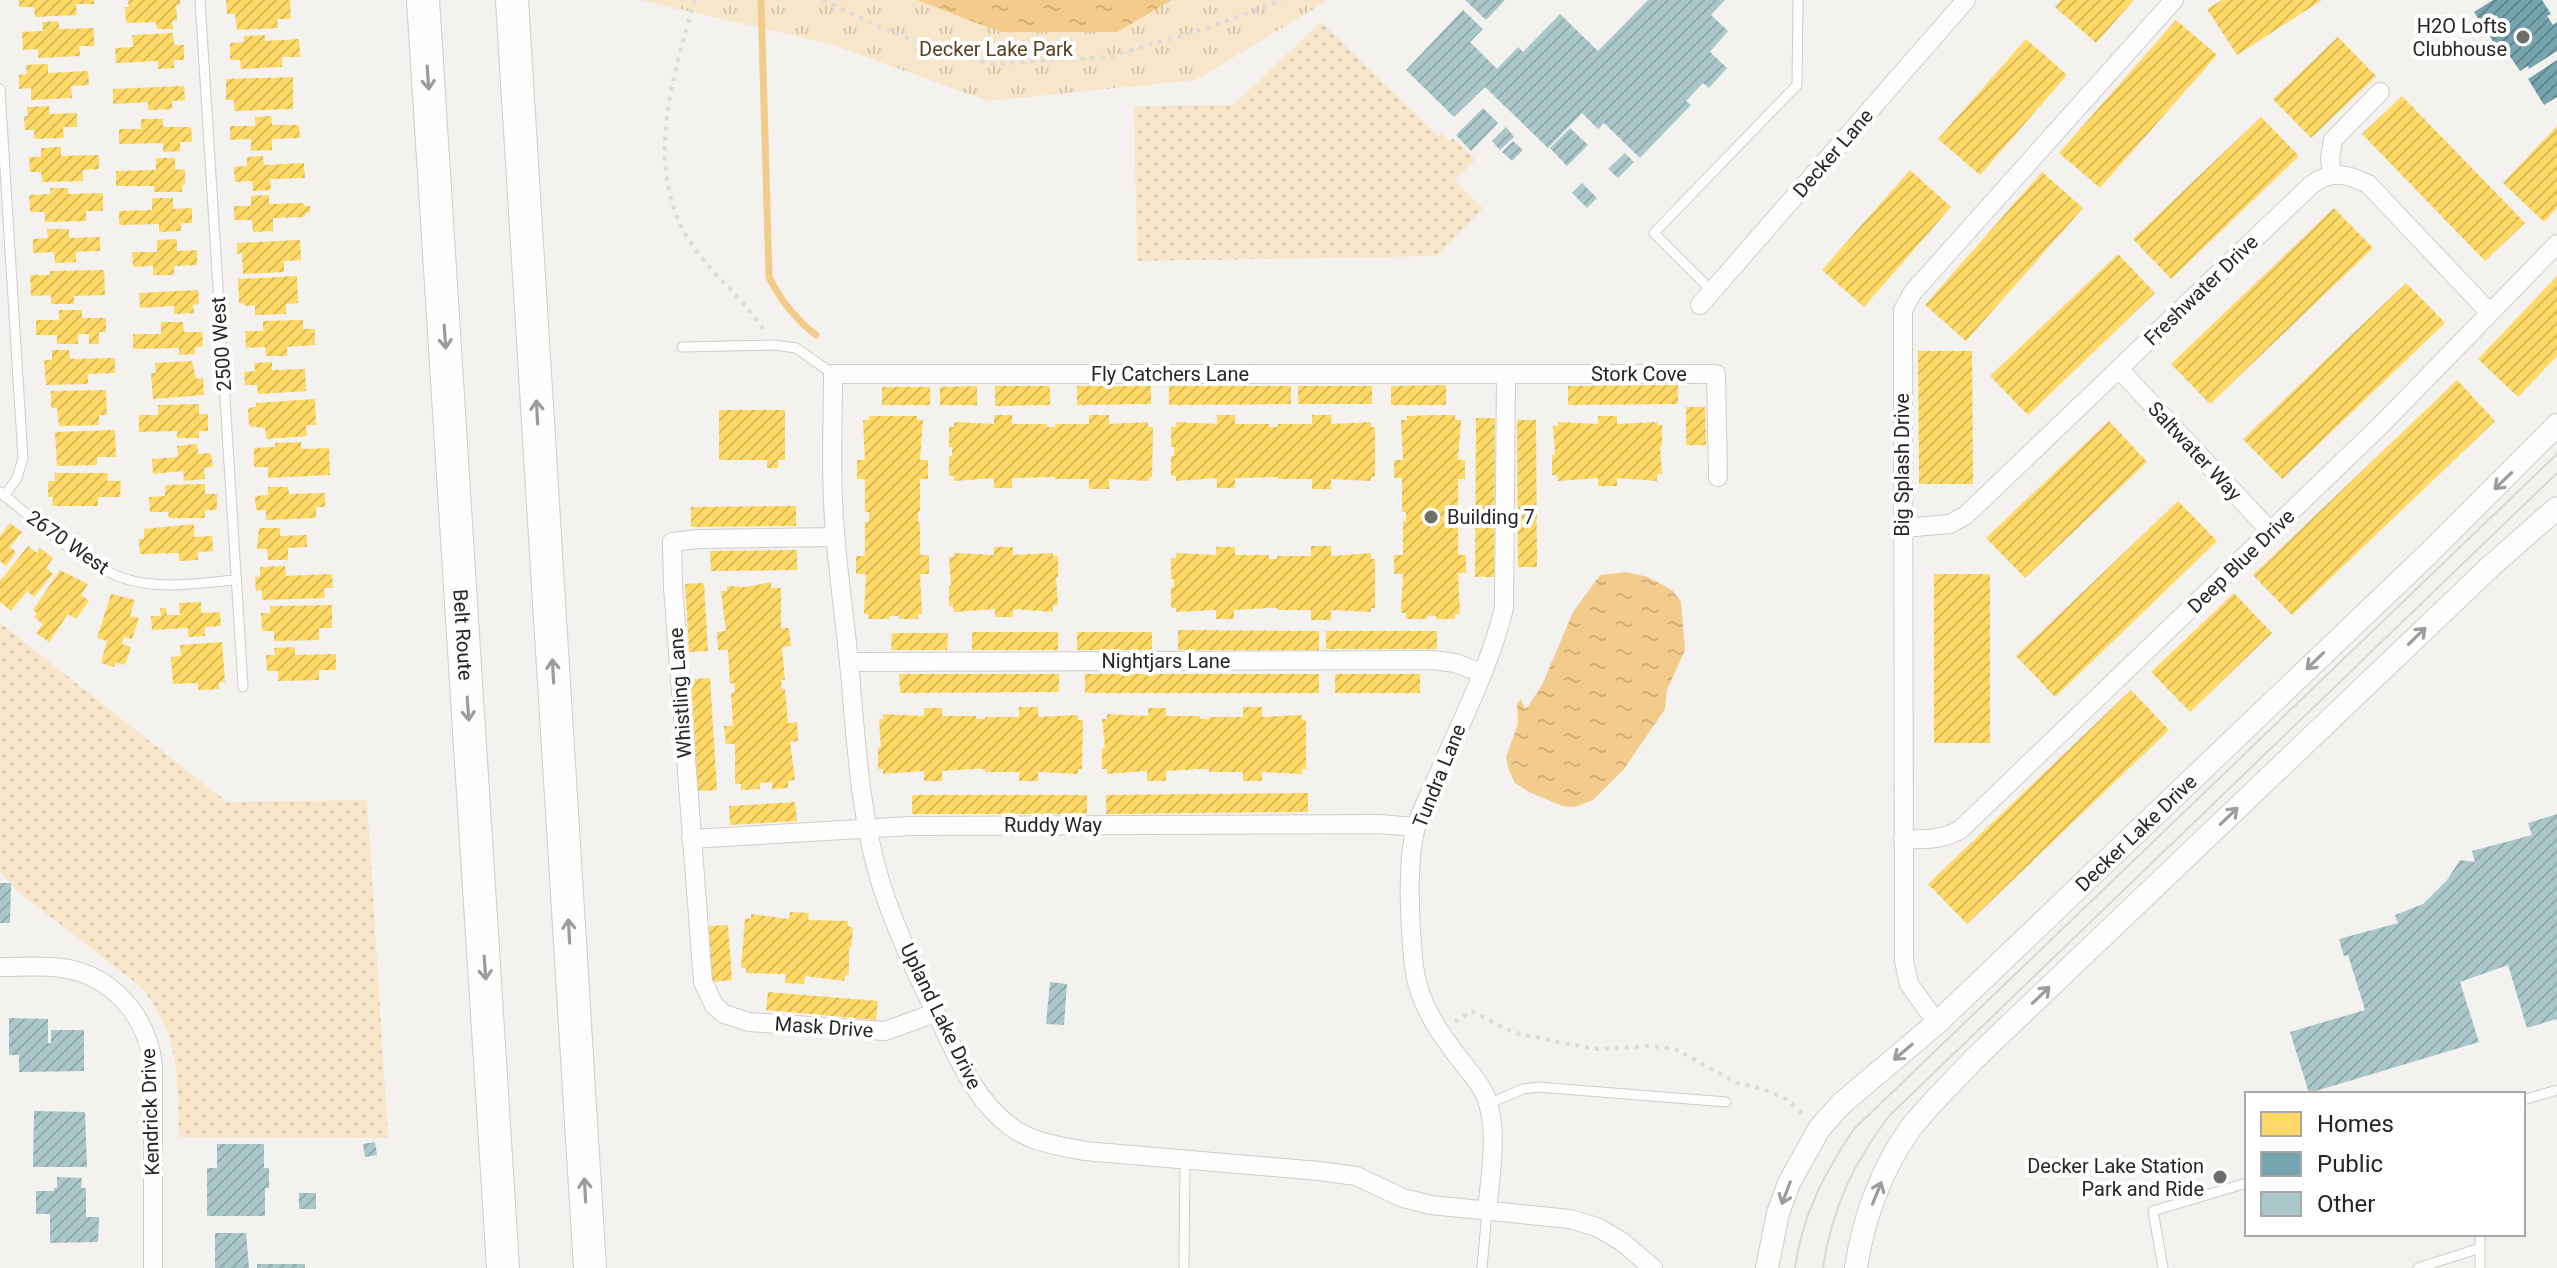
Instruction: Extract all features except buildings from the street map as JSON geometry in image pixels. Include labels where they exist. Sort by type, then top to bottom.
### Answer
[{"type":"highway","name":"Belt Route","points":[[423,0],[503,1268]]},
{"type":"highway","points":[[512,0],[590,1268]]},
{"type":"street","name":"Decker Lane","points":[[1706,298],[1966,0]]},
{"type":"street","name":"Big Splash Drive","points":[[1937,1023],[1909,984],[1905,973],[1903,310],[1913,292],[2174,0]]},
{"type":"street","points":[[2380,92],[2333,140],[2330,158],[2332,173],[2350,175],[2368,184],[2490,313]]},
{"type":"street","name":"Freshwater Drive","points":[[1903,528],[1950,524],[1966,515],[2310,186],[2332,173]]},
{"type":"street","name":"Deep Blue Drive","points":[[1903,839],[1939,838],[1960,830],[2271,532],[2557,244]]},
{"type":"street","name":"Saltwater Way","points":[[2119,369],[2271,532]]},
{"type":"street","name":"Fly Catchers Lane","points":[[833,374],[1506,375]]},
{"type":"street","name":"Upland Lake Drive","points":[[833,374],[835,537],[857,755],[869,827],[881,883],[935,1013],[967,1077],[983,1101],[1010,1127],[1034,1140],[1052,1145],[1085,1151],[1356,1176],[1403,1198],[1431,1205],[1546,1214],[1597,1227],[1621,1241],[1653,1268]]},
{"type":"street","name":"Stork Cove","points":[[1506,375],[1716,374],[1718,477]]},
{"type":"street","name":"Tundra Lane","points":[[1487,1211],[1492,1142],[1488,1104],[1477,1080],[1427,1010],[1418,989],[1414,968],[1411,896],[1416,827],[1495,641],[1504,608],[1506,375]]},
{"type":"street","name":"Decker Lake Drive","points":[[1767,1268],[1778,1213],[1789,1183],[1819,1129],[1841,1104],[1937,1023],[2428,554],[2557,425]]},
{"type":"street","points":[[1856,1268],[1868,1216],[1883,1178],[1908,1132],[1930,1105],[1973,1060],[2491,566],[2557,508]]},
{"type":"street","name":"Whistling Lane","points":[[714,1005],[701,971],[672,542],[835,537]]},
{"type":"street","name":"Nightjars Lane","points":[[849,662],[1433,660],[1455,663],[1481,673]]},
{"type":"street","name":"Ruddy Way","points":[[691,839],[869,827],[1363,824],[1416,827]]},
{"type":"street","name":"Kendrick Drive","points":[[0,967],[46,967],[82,973],[115,991],[138,1018],[151,1049],[153,1065],[153,1268]]},
{"type":"street","name":"Mask Drive","points":[[714,1005],[724,1014],[749,1022],[873,1032],[898,1028],[935,1013]]},
{"type":"lane","name":"2500 West","points":[[200,0],[243,687]]},
{"type":"lane","points":[[1706,298],[1654,233],[1797,85],[1798,0]]},
{"type":"lane","points":[[0,89],[23,458],[17,478],[2,494]]},
{"type":"lane","points":[[682,347],[774,345],[796,348],[833,374]]},
{"type":"lane","name":"2670 West","points":[[2,494],[82,556],[111,574],[164,585],[236,580]]},
{"type":"lane","points":[[1488,1104],[1523,1089],[1538,1087],[1726,1102]]},
{"type":"lane","points":[[2525,1099],[2557,1090]]},
{"type":"lane","points":[[1184,1268],[1185,1160]]},
{"type":"lane","points":[[2163,1268],[2153,1211],[2245,1184]]},
{"type":"lane","points":[[1482,1268],[1487,1211]]},
{"type":"lane","points":[[2480,1236],[2480,1268]]},
{"type":"lane","points":[[2418,1268],[2480,1248]]},
{"type":"path","points":[[695,0],[669,98],[666,181],[672,206],[689,240],[755,317],[774,345]]},
{"type":"path","points":[[823,0],[884,29],[949,54],[992,64],[1108,57],[1211,27],[1282,0]]},
{"type":"path","points":[[1453,1023],[1472,1011],[1512,1032],[1558,1042],[1596,1049],[1651,1046],[1675,1049],[1737,1083],[1786,1099],[1807,1118]]},
{"type":"green space","name":"Decker Lake Park","points":[[640,0],[1328,0],[1196,80],[988,101],[830,44]]},
{"type":"green space","points":[[1321,22],[1438,136],[1442,133],[1450,141],[1453,138],[1475,160],[1454,181],[1483,208],[1437,256],[1137,261],[1134,106],[1233,105]]},
{"type":"green space","points":[[0,623],[227,802],[367,800],[388,1138],[179,1137],[174,1057],[163,1022],[153,1005],[140,986],[17,891],[0,872]]},
{"type":"water","points":[[917,0],[1172,0],[1117,32],[1000,32]]},
{"type":"water","points":[[1626,572],[1648,577],[1672,590],[1681,602],[1685,650],[1667,690],[1665,709],[1624,769],[1593,800],[1575,807],[1562,806],[1515,783],[1509,771],[1506,757],[1518,724],[1517,704],[1521,699],[1527,708],[1542,685],[1573,612],[1600,575]]},
{"type":"waterway","points":[[761,0],[769,277],[789,309],[816,335]]},
{"type":"tram line","points":[[1795,1268],[1803,1230],[1816,1195],[1854,1129],[2557,454]]},
{"type":"tram line","points":[[1823,1268],[1832,1226],[1846,1188],[1865,1151],[1889,1116],[2557,473]]},
{"type":"place","name":"H2O Lofts Clubhouse","points":[[2523,37]]},
{"type":"place","name":"Building 7","points":[[1431,517]]},
{"type":"place","name":"Decker Lake Station Park and Ride","points":[[2220,1177]]}]
